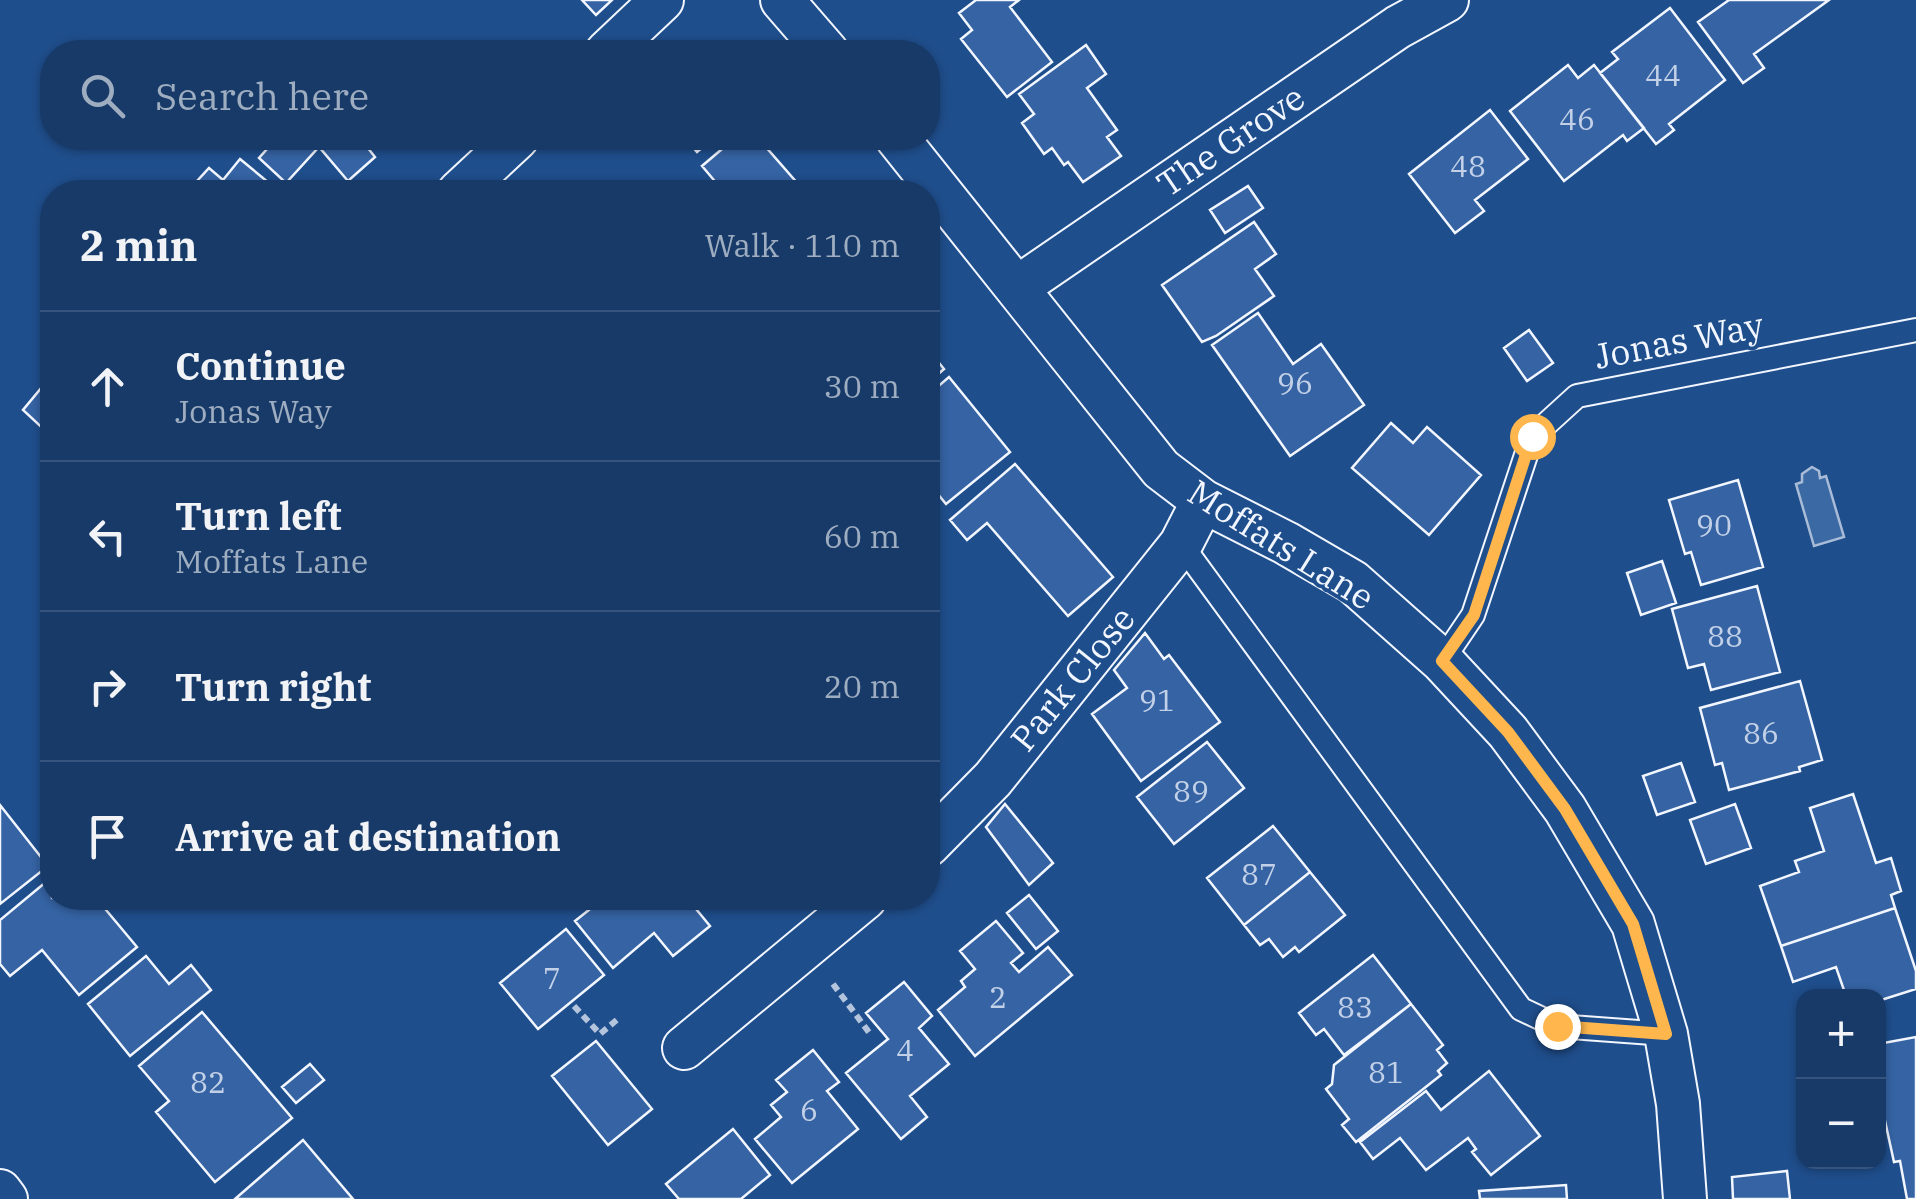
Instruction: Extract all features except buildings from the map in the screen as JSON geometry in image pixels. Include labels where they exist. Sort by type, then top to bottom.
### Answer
[{"type":"street","points":[[620,40],[662,0]]},
{"type":"street","points":[[782,0],[816,40]]},
{"type":"street","name":"The Grove","points":[[1018,287],[1398,27],[1447,0]]},
{"type":"street","points":[[471,180],[504,150]]},
{"type":"street","name":"Moffats Lane","points":[[907,150],[931,180]]},
{"type":"street","name":"Moffats Lane","points":[[940,191],[1161,469],[1203,501],[1354,582],[1442,661],[1508,732],[1565,809],[1633,924],[1666,1034],[1678,1104],[1685,1199]]},
{"type":"street","name":"Park Close","points":[[940,833],[992,779],[1181,544],[1203,501]]},
{"type":"street","points":[[684,1048],[850,910]]},
{"type":"street","points":[[0,1191],[6,1199]]},
{"type":"lane","name":"Jonas Way","points":[[1442,661],[1474,615],[1532,436],[1577,396],[1916,330]]},
{"type":"lane","points":[[1181,544],[1521,1009],[1557,1026],[1666,1034]]},
{"type":"path","points":[[826,976],[872,1035]]},
{"type":"path","points":[[574,1006],[600,1034],[620,1018]]},
{"type":"water","points":[[1812,467],[1819,471],[1820,478],[1826,476],[1844,537],[1814,546],[1796,484]]},
{"type":"route","points":[[1532,436],[1474,615],[1442,661],[1508,732],[1565,809],[1633,924],[1666,1034],[1557,1026]]}]
